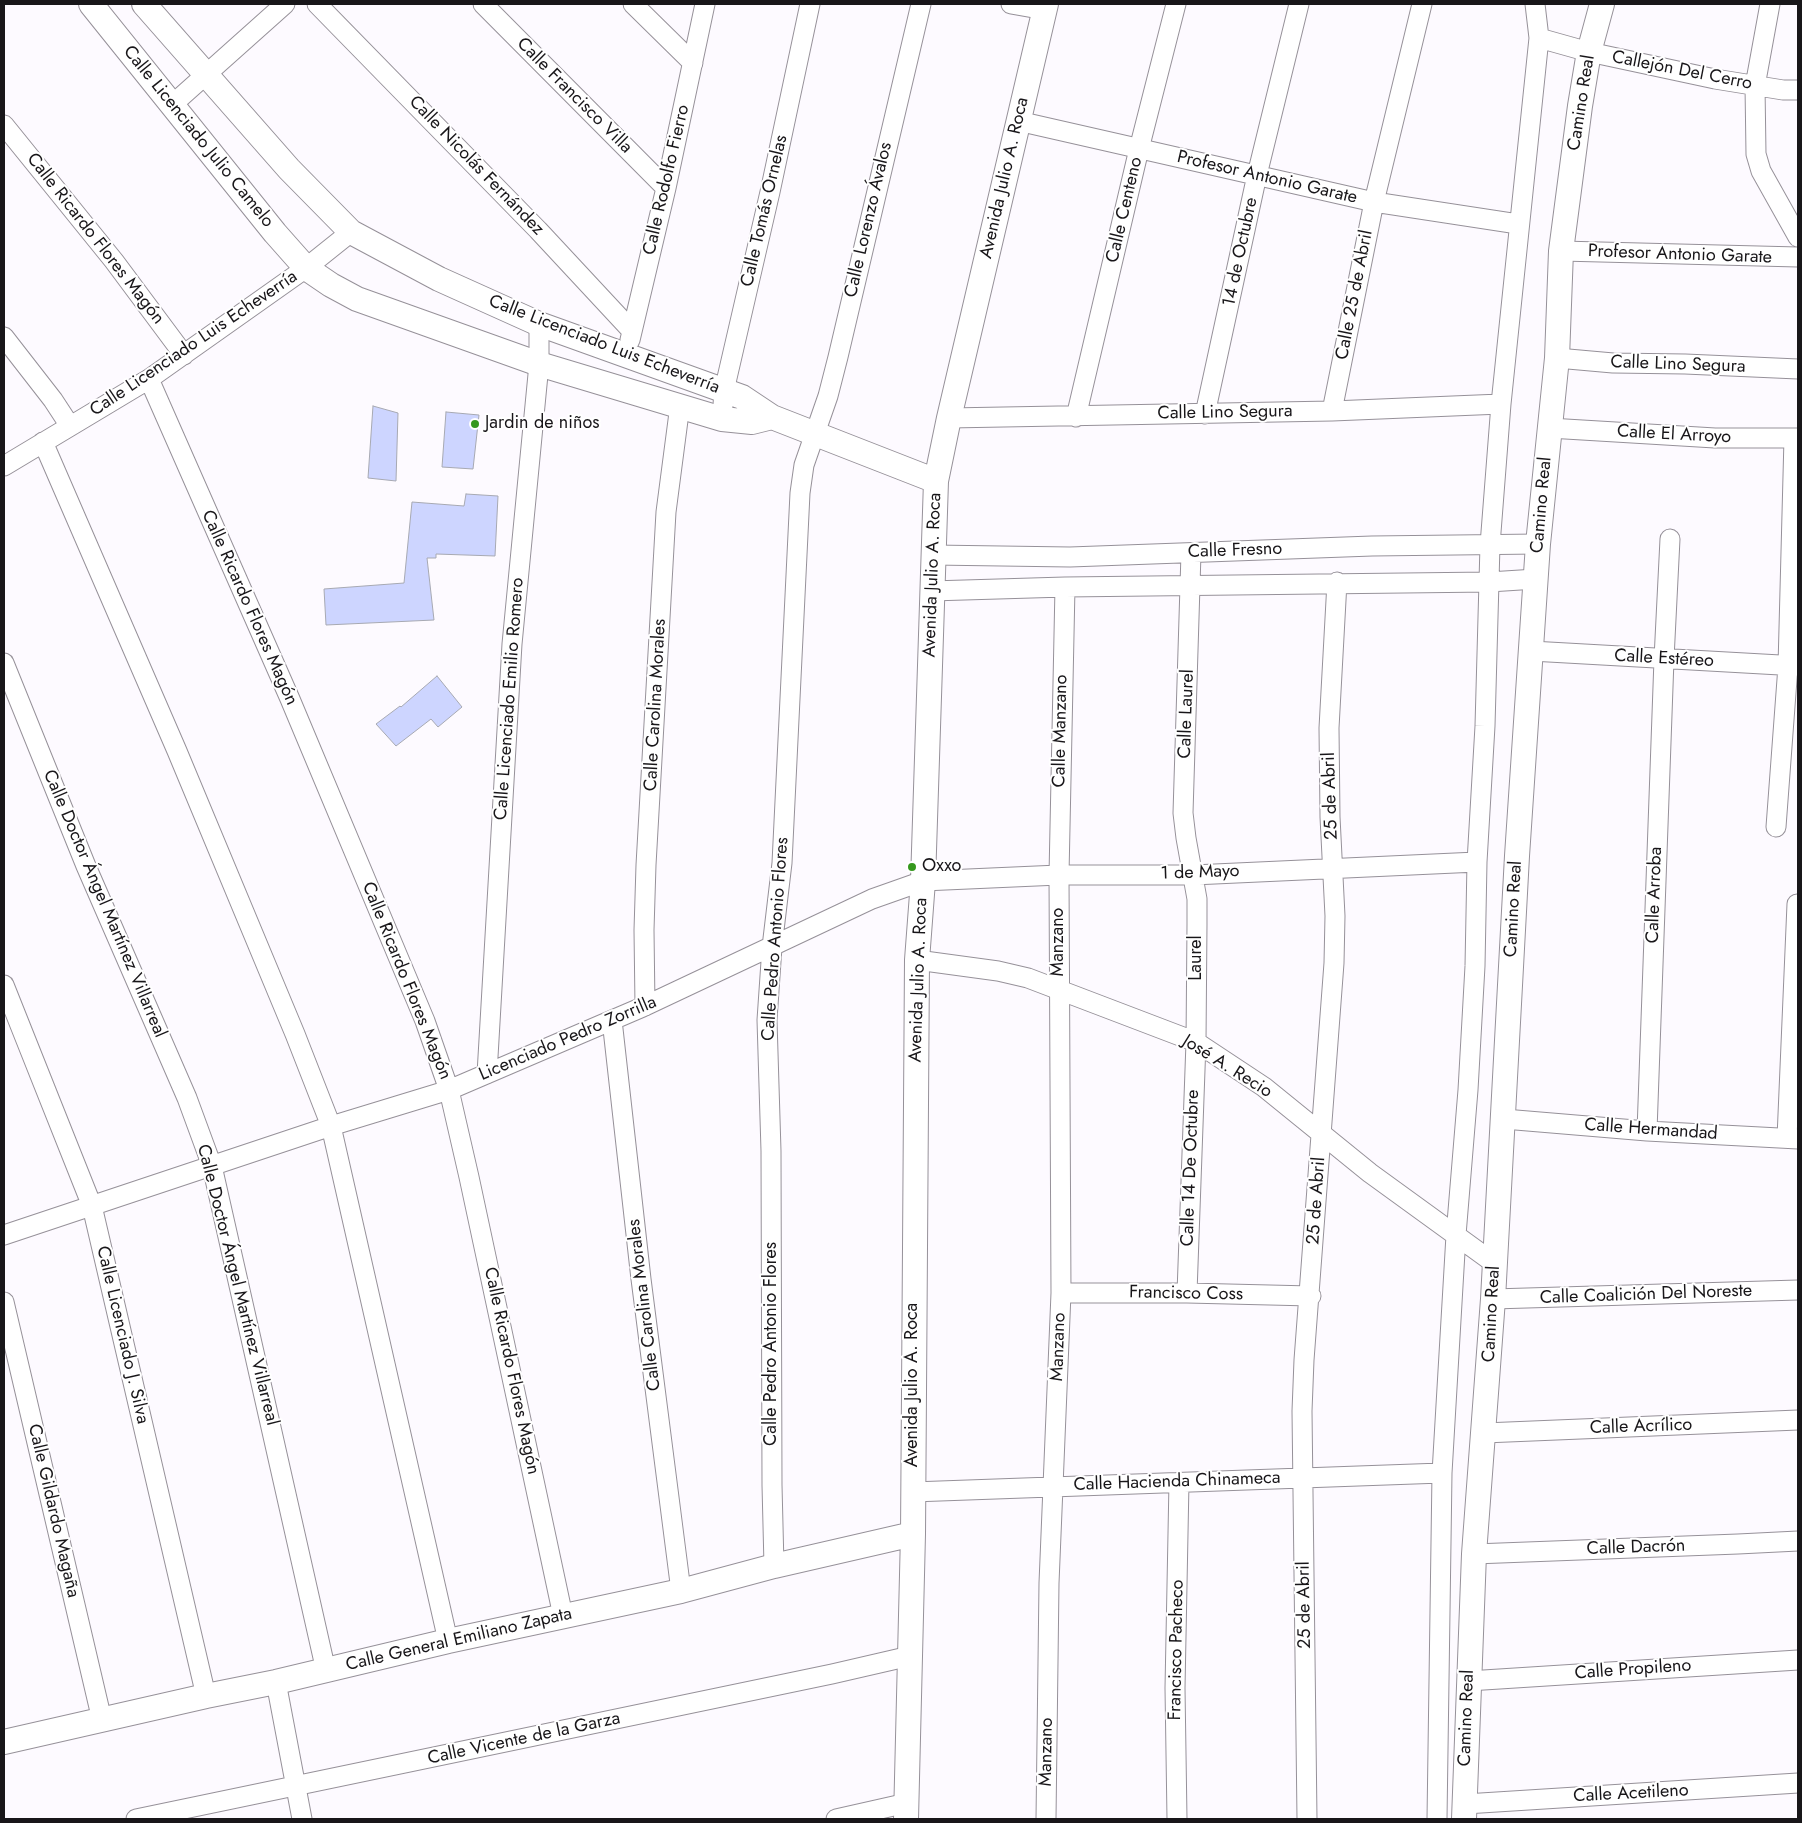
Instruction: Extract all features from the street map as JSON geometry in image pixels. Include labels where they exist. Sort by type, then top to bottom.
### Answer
[{"type":"street","name":"Calle Licenciado Julio Camelo","points":[[90,4],[173,104],[275,233],[306,268]]},
{"type":"street","points":[[144,4],[289,170],[351,232]]},
{"type":"street","points":[[173,104],[285,4]]},
{"type":"street","name":"Calle Nicolás Fernández","points":[[317,4],[538,230],[632,331]]},
{"type":"street","name":"Calle Francisco Villa","points":[[483,4],[666,188]]},
{"type":"street","points":[[633,4],[693,63]]},
{"type":"street","name":"Calle Rodolfo Fierro","points":[[626,356],[666,188],[705,4]]},
{"type":"street","name":"Calle Tomás Ornelas","points":[[722,419],[724,391],[770,192],[810,4]]},
{"type":"street","name":"Calle Lorenzo Ávalos","points":[[815,435],[838,357],[920,4]]},
{"type":"street","points":[[1011,4],[1045,7]]},
{"type":"street","name":"Calle Centeno","points":[[1076,417],[1139,149],[1176,4]]},
{"type":"street","name":"14 de Octubre","points":[[1206,414],[1257,175],[1299,4]]},
{"type":"street","name":"Calle 25 de Abril","points":[[1332,411],[1374,202],[1422,4]]},
{"type":"street","name":"Camino Real","points":[[1437,1819],[1442,1473],[1456,1235],[1472,1030],[1478,862],[1486,726],[1490,545],[1501,404],[1516,269],[1518,224],[1539,38],[1535,4]]},
{"type":"street","name":"Camino Real","points":[[1464,1812],[1474,1554],[1493,1299],[1517,856],[1538,544],[1557,358],[1561,251],[1588,52],[1602,4]]},
{"type":"street","points":[[1770,4],[1755,86],[1756,154],[1761,171],[1798,237]]},
{"type":"street","name":"Avenida Julio A. Roca","points":[[907,1811],[913,1534],[917,960],[923,881],[936,481],[1045,7]]},
{"type":"street","name":"Callejón Del Cerro","points":[[1539,38],[1588,52],[1755,86],[1798,90]]},
{"type":"street","name":"Profesor Antonio Garate","points":[[1018,121],[1374,202],[1518,224]]},
{"type":"street","name":"Calle Ricardo Flores Magón","points":[[4,124],[132,284],[184,355]]},
{"type":"street","name":"Calle Licenciado Luis Echeverría","points":[[4,466],[149,379],[306,268],[351,232],[439,279],[539,324],[742,397],[772,417],[936,481]]},
{"type":"street","name":"Profesor Antonio Garate","points":[[1561,251],[1798,257]]},
{"type":"street","name":"Calle Licenciado Luis Echeverría","points":[[306,268],[357,299],[538,364],[722,419],[752,422],[772,417]]},
{"type":"street","name":"Calle Licenciado Emilio Romero","points":[[487,1074],[512,644],[538,364],[539,324]]},
{"type":"street","points":[[4,337],[53,400],[70,426]]},
{"type":"street","name":"Calle Lino Segura","points":[[1557,358],[1613,363],[1798,369]]},
{"type":"street","name":"Calle Ricardo Flores Magón","points":[[149,379],[293,708],[425,1021],[449,1090],[564,1616]]},
{"type":"street","name":"Calle Lino Segura","points":[[949,418],[1332,411],[1501,404]]},
{"type":"street","name":"Calle Carolina Morales","points":[[645,1006],[644,930],[646,865],[666,512],[680,405]]},
{"type":"street","name":"Calle El Arroyo","points":[[1549,428],[1715,438],[1796,438]]},
{"type":"street","name":"Calle Pedro Antonio Flores","points":[[774,1566],[771,1151],[767,1020],[772,947],[782,863],[800,493],[804,465],[815,435]]},
{"type":"street","points":[[1776,827],[1793,666],[1790,548],[1796,438]]},
{"type":"street","points":[[42,442],[181,760],[295,1034],[330,1126],[448,1641]]},
{"type":"street","name":"Calle Arroba","points":[[1647,1131],[1670,539]]},
{"type":"street","name":"Calle Fresno","points":[[933,555],[1070,557],[1372,546],[1538,544]]},
{"type":"street","name":"Calle Laurel","points":[[1191,553],[1184,814],[1187,848],[1193,875]]},
{"type":"street","name":"Calle Fresno","points":[[931,592],[1065,587],[1337,582],[1489,582],[1536,579]]},
{"type":"street","name":"25 de Abril","points":[[1307,1819],[1302,1411],[1304,1360],[1334,963],[1329,728],[1337,582]]},
{"type":"street","name":"Calle Manzano","points":[[1059,875],[1065,587]]},
{"type":"street","name":"Calle Estéreo","points":[[1531,651],[1793,666]]},
{"type":"street","name":"Calle Doctor Ángel Martínez Villarreal","points":[[4,663],[86,866],[186,1098],[212,1166],[326,1671]]},
{"type":"street","name":"1 de Mayo","points":[[923,881],[1059,875],[1193,875],[1333,867],[1478,862]]},
{"type":"street","name":"Manzano","points":[[1046,1819],[1049,1583],[1061,1293],[1058,989],[1059,875]]},
{"type":"street","name":"Laurel","points":[[1193,875],[1197,899],[1196,1042]]},
{"type":"street","name":"Licenciado Pedro Zorrilla","points":[[4,1234],[330,1126],[449,1090],[645,1006],[872,899],[923,881]]},
{"type":"street","points":[[1793,1138],[1797,904]]},
{"type":"street","name":"José A. Recio","points":[[917,960],[998,971],[1028,978],[1196,1042],[1264,1087],[1370,1173],[1494,1263]]},
{"type":"street","name":"Calle Licenciado J. Silva","points":[[4,985],[92,1206],[206,1696]]},
{"type":"street","name":"Calle Carolina Morales","points":[[612,1020],[642,1289],[680,1591]]},
{"type":"street","name":"Calle 14 De Octubre","points":[[1187,1293],[1196,1042]]},
{"type":"street","name":"Calle Hermandad","points":[[1504,1119],[1647,1131],[1793,1138]]},
{"type":"street","name":"Calle Coalición Del Noreste","points":[[1493,1299],[1798,1290]]},
{"type":"street","name":"Francisco Coss","points":[[1061,1293],[1187,1293],[1310,1296]]},
{"type":"street","name":"Calle Gildardo Magaña","points":[[4,1302],[102,1720]]},
{"type":"street","name":"Calle Acrílico","points":[[1484,1433],[1798,1420]]},
{"type":"street","name":"Calle Hacienda Chinameca","points":[[912,1492],[1442,1473]]},
{"type":"street","name":"Francisco Pacheco","points":[[1177,1819],[1175,1688],[1179,1482]]},
{"type":"street","name":"Calle General Emiliano Zapata","points":[[4,1742],[326,1671],[448,1641],[680,1591],[774,1566],[913,1534]]},
{"type":"street","name":"Calle Dacrón","points":[[1474,1554],[1798,1540]]},
{"type":"street","name":"Calle Vicente de la Garza","points":[[136,1819],[910,1656]]},
{"type":"street","name":"Calle Propileno","points":[[1468,1681],[1798,1660]]},
{"type":"street","points":[[276,1682],[302,1819]]},
{"type":"street","name":"Calle Acetileno","points":[[1464,1812],[1798,1783]]},
{"type":"street","points":[[836,1819],[907,1811]]},
{"type":"building","points":[[373,406],[398,413],[396,481],[368,478]]},
{"type":"building","points":[[446,412],[479,415],[473,469],[442,467]]},
{"type":"building","points":[[466,494],[498,496],[495,556],[436,554],[436,558],[427,558],[434,620],[326,625],[324,589],[404,583],[412,502],[464,506]]},
{"type":"building","points":[[437,676],[462,707],[438,727],[431,719],[396,746],[376,724],[401,707]]},
{"type":"place","name":"Jardin de niños","points":[[475,424]]},
{"type":"place","name":"Oxxo","points":[[912,867]]}]
